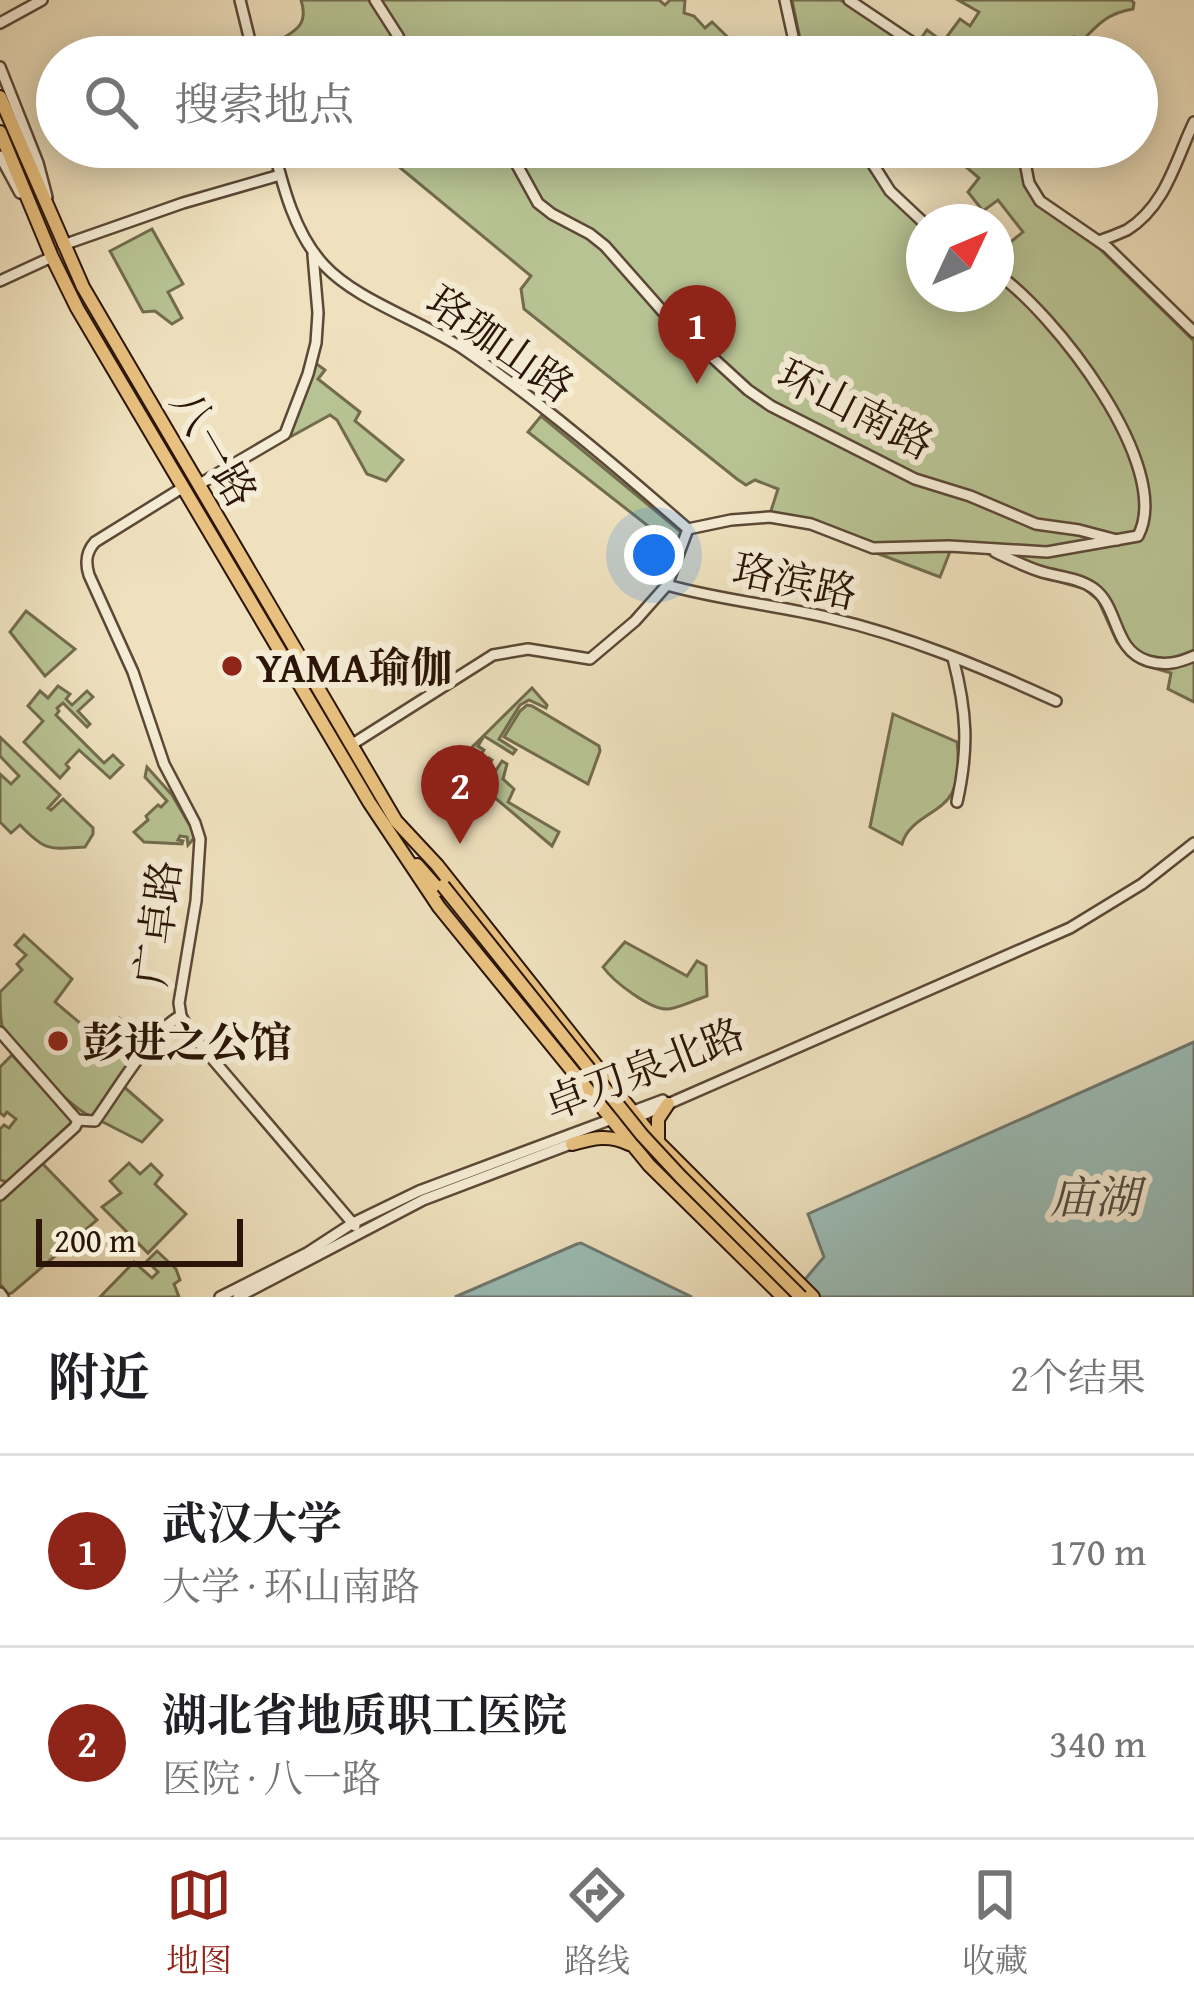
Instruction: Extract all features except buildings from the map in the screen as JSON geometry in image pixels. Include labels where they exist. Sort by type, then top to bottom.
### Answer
[{"type":"main road","name":"八一路","points":[[0,97],[48,208],[77,308],[439,908],[649,1165],[792,1297]]},
{"type":"main road","name":"八一路","points":[[0,132],[34,214],[104,322],[351,746],[392,827],[650,1144],[792,1297]]},
{"type":"main road","name":"八一路","points":[[392,827],[437,866],[661,1146],[813,1297]]},
{"type":"main road","points":[[534,1023],[552,1009]]},
{"type":"main road","points":[[661,1146],[658,1119],[668,1104]]},
{"type":"main road","points":[[572,1144],[610,1137],[636,1148]]},
{"type":"street","points":[[0,23],[42,0]]},
{"type":"street","points":[[240,0],[249,36]]},
{"type":"street","points":[[375,0],[395,36]]},
{"type":"street","points":[[785,0],[793,36]]},
{"type":"street","points":[[849,0],[903,36]]},
{"type":"street","points":[[0,67],[36,158]]},
{"type":"street","points":[[1108,245],[1135,224],[1168,185],[1194,122]]},
{"type":"street","points":[[0,156],[34,214]]},
{"type":"street","points":[[40,168],[48,208]]},
{"type":"street","name":"珞珈山路","points":[[278,168],[312,250],[326,268],[480,361],[688,529]]},
{"type":"street","name":"环山南路","points":[[519,168],[538,203],[605,246],[665,314],[771,406],[915,478],[1036,524],[1124,540]]},
{"type":"street","points":[[875,168],[906,207]]},
{"type":"street","points":[[1026,168],[1036,198],[1108,245],[1194,332]]},
{"type":"street","points":[[0,281],[99,234],[280,175]]},
{"type":"street","points":[[198,485],[285,434],[316,343],[312,250]]},
{"type":"street","points":[[667,585],[688,529],[731,520],[770,517],[811,524],[873,548],[949,546],[1047,552],[1141,533],[1144,503],[1139,469],[1122,426],[1058,333],[1014,286]]},
{"type":"street","name":"广卓路","points":[[182,488],[98,540],[86,562],[134,672],[164,764],[200,839],[196,901],[179,997],[181,1016],[192,1035],[356,1228]]},
{"type":"street","points":[[988,549],[1094,589],[1121,639],[1138,657],[1167,664],[1194,656]]},
{"type":"street","name":"珞滨路","points":[[351,746],[494,655],[522,649],[590,659],[635,621],[667,585],[835,619],[953,658],[1056,701]]},
{"type":"street","points":[[953,658],[966,753],[957,802]]},
{"type":"street","name":"卓刀泉北路","points":[[634,1114],[668,1104],[1043,940],[1142,884],[1194,844]]},
{"type":"street","name":"卓刀泉北路","points":[[220,1297],[437,1184],[615,1122],[1098,911]]},
{"type":"street","points":[[0,1032],[77,1120],[95,1121],[154,1040],[181,1016]]},
{"type":"street","points":[[0,1195],[75,1127],[77,1120]]},
{"type":"street","name":"卓刀泉北路","points":[[238,1297],[356,1228],[572,1144],[615,1122]]},
{"type":"green space","points":[[301,0],[659,0],[665,5],[670,0],[685,0],[684,13],[705,28],[712,22],[727,36],[286,36],[300,25]]},
{"type":"green space","points":[[792,0],[840,0],[898,36],[799,36]]},
{"type":"green space","points":[[958,0],[1134,3],[1133,9],[1104,20],[1087,36],[947,36],[960,19],[970,26],[979,12]]},
{"type":"green space","points":[[400,168],[869,168],[906,212],[906,312],[1014,312],[1014,239],[1023,232],[1014,220],[1014,204],[998,200],[977,204],[968,192],[979,178],[967,168],[1027,168],[1039,204],[1099,248],[1194,341],[1194,702],[1168,689],[1171,673],[1128,655],[1098,600],[1085,589],[986,553],[951,549],[940,577],[810,528],[768,520],[778,489],[755,480],[746,485],[737,479],[524,309],[521,289],[531,276]]},
{"type":"green space","points":[[152,229],[183,284],[168,292],[182,318],[172,324],[155,311],[143,312],[110,251]]},
{"type":"green space","points":[[314,362],[325,370],[318,379],[360,412],[355,421],[403,460],[386,481],[367,474],[330,415],[292,436],[289,430]]},
{"type":"green space","points":[[541,416],[681,532],[675,547],[528,432]]},
{"type":"green space","points":[[26,611],[75,649],[45,676],[10,632]]},
{"type":"green space","points":[[58,686],[70,694],[66,699],[72,705],[87,691],[93,697],[78,711],[90,724],[87,727],[63,703],[56,715],[104,763],[113,755],[123,765],[110,778],[79,750],[60,778],[24,742],[43,721],[28,706],[40,691],[48,698]]},
{"type":"green space","points":[[532,688],[547,705],[529,700],[520,705],[499,739],[516,750],[513,754],[484,736],[478,746],[484,750],[475,764],[482,769],[489,758],[486,771],[493,775],[502,761],[507,764],[503,779],[514,789],[508,802],[559,832],[552,846],[455,764]]},
{"type":"green space","points":[[527,705],[599,746],[588,784],[504,737]]},
{"type":"green space","points":[[893,714],[957,742],[958,748],[952,793],[911,828],[902,844],[870,827]]},
{"type":"green space","points":[[0,737],[60,795],[48,808],[63,799],[93,828],[85,847],[49,847],[20,825],[11,833],[0,822],[0,774],[11,784],[19,776],[0,756]]},
{"type":"green space","points":[[147,767],[172,795],[196,836],[188,845],[187,837],[180,836],[182,844],[144,842],[134,832],[167,801],[145,777]]},
{"type":"green space","points":[[24,935],[72,979],[55,1002],[100,1040],[119,1018],[149,1043],[94,1118],[45,1079],[3,1030],[0,992],[22,970],[17,964],[26,955],[15,945]]},
{"type":"green space","points":[[625,942],[687,976],[697,961],[706,966],[707,996],[669,1009],[633,994],[603,967]]},
{"type":"green space","points":[[12,1055],[73,1121],[8,1182],[0,1180],[0,1129],[9,1128],[16,1119],[0,1113],[0,1067]]},
{"type":"green space","points":[[123,1086],[162,1120],[142,1142],[99,1120]]},
{"type":"green space","points":[[42,1163],[97,1220],[8,1294],[0,1284],[0,1200]]},
{"type":"green space","points":[[129,1163],[140,1174],[151,1164],[162,1175],[155,1184],[186,1214],[148,1253],[102,1207],[121,1193],[110,1181]]},
{"type":"green space","points":[[157,1251],[176,1269],[179,1297],[100,1297],[134,1262],[152,1278],[158,1272],[147,1261]]},
{"type":"water","name":"庙湖","points":[[1194,1042],[1194,1297],[790,1297],[824,1257],[808,1214]]},
{"type":"water","points":[[577,1244],[692,1297],[455,1297]]},
{"type":"place","name":"武汉大学","points":[[697,384]]},
{"type":"place","name":"YAMA瑜伽","points":[[232,666]]},
{"type":"place","name":"湖北省地质职工医院","points":[[460,844]]},
{"type":"place","name":"彭进之公馆","points":[[58,1041]]}]
